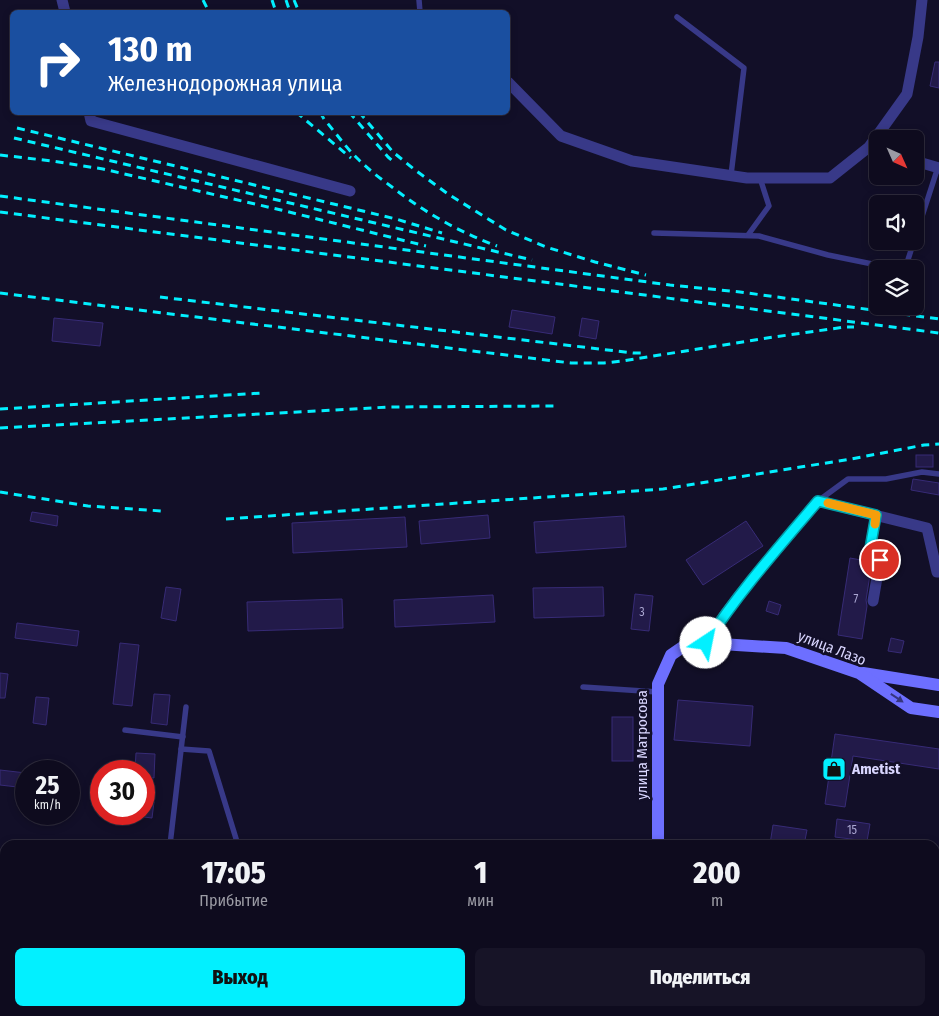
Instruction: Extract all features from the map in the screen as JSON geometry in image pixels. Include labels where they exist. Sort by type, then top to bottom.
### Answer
[{"type":"street","points":[[885,130],[908,94],[922,0]]},
{"type":"street","points":[[510,84],[562,136],[632,160],[747,178],[830,178],[869,152]]},
{"type":"street","points":[[90,115],[92,121],[350,191]]},
{"type":"street","points":[[924,163],[938,167]]},
{"type":"street","points":[[706,643],[716,626],[749,584],[818,501],[939,531]]},
{"type":"street","points":[[873,601],[880,560],[870,549],[876,515]]},
{"type":"street","points":[[927,528],[936,572],[939,572]]},
{"type":"street","name":"улица Лазо","points":[[706,643],[786,648],[858,673],[911,708],[939,712]]},
{"type":"street","name":"улица Матросова","points":[[658,840],[658,684],[671,655],[687,644],[706,643]]},
{"type":"street","points":[[858,673],[939,685]]},
{"type":"lane","points":[[677,17],[744,68],[731,175]]},
{"type":"lane","points":[[924,210],[938,167]]},
{"type":"lane","points":[[748,235],[769,206],[760,178]]},
{"type":"lane","points":[[654,233],[758,236],[828,255],[869,263]]},
{"type":"lane","points":[[818,501],[848,479],[886,479],[922,472],[939,474]]},
{"type":"lane","points":[[583,687],[658,692]]},
{"type":"lane","points":[[171,840],[186,708]]},
{"type":"lane","points":[[125,730],[182,737]]},
{"type":"lane","points":[[181,749],[209,751],[236,840]]},
{"type":"building","points":[[935,62],[939,62],[939,88],[930,86]]},
{"type":"building","points":[[512,310],[555,317],[552,334],[509,327]]},
{"type":"building","points":[[54,318],[103,323],[100,346],[52,341]]},
{"type":"building","points":[[582,318],[599,321],[596,339],[579,336]]},
{"type":"building","points":[[916,455],[933,455],[933,467],[916,467]]},
{"type":"building","points":[[913,479],[939,483],[939,495],[911,490]]},
{"type":"building","points":[[32,512],[58,516],[57,526],[30,521]]},
{"type":"building","points":[[488,515],[490,538],[421,544],[419,521]]},
{"type":"building","points":[[624,516],[626,547],[536,553],[534,522]]},
{"type":"building","points":[[405,517],[407,547],[293,553],[292,523]]},
{"type":"building","points":[[746,521],[763,546],[703,585],[686,560]]},
{"type":"building","points":[[850,558],[872,562],[862,639],[838,635]]},
{"type":"building","points":[[166,587],[181,589],[176,621],[161,618]]},
{"type":"building","points":[[603,587],[604,616],[534,618],[533,588]]},
{"type":"building","points":[[635,594],[653,596],[649,631],[631,629]]},
{"type":"building","points":[[493,595],[495,622],[395,627],[394,600]]},
{"type":"building","points":[[342,599],[343,628],[248,631],[247,602]]},
{"type":"building","points":[[769,601],[781,605],[778,615],[766,611]]},
{"type":"building","points":[[17,623],[79,631],[77,646],[15,638]]},
{"type":"building","points":[[891,638],[904,641],[901,653],[888,651]]},
{"type":"building","points":[[120,643],[139,645],[132,706],[113,704]]},
{"type":"building","points":[[0,673],[8,674],[5,698],[0,698]]},
{"type":"building","points":[[154,694],[170,695],[167,725],[151,723]]},
{"type":"building","points":[[36,697],[49,698],[46,725],[33,723]]},
{"type":"building","points":[[678,700],[753,706],[750,746],[674,740]]},
{"type":"building","points":[[612,717],[633,717],[633,761],[612,761]]},
{"type":"building","points":[[835,734],[939,749],[939,769],[853,756],[845,807],[825,804]]},
{"type":"building","points":[[136,753],[155,754],[155,760],[136,760]]},
{"type":"building","points":[[0,770],[15,772],[15,787],[0,785]]},
{"type":"building","points":[[837,819],[870,824],[867,840],[835,837]]},
{"type":"building","points":[[773,825],[807,830],[805,840],[771,840]]},
{"type":"railway","points":[[203,0],[208,10]]},
{"type":"railway","points":[[272,0],[275,10]]},
{"type":"railway","points":[[286,0],[289,10]]},
{"type":"railway","points":[[294,0],[298,10]]},
{"type":"railway","points":[[300,115],[351,158]]},
{"type":"railway","points":[[322,115],[350,150],[384,181],[442,221],[497,246]]},
{"type":"railway","points":[[352,115],[395,163]]},
{"type":"railway","points":[[362,115],[393,152],[415,170],[448,194],[506,230],[546,247],[646,275]]},
{"type":"railway","points":[[17,128],[396,219],[442,233]]},
{"type":"railway","points":[[14,138],[532,260]]},
{"type":"railway","points":[[0,155],[103,169],[426,246]]},
{"type":"railway","points":[[0,196],[939,319]]},
{"type":"railway","points":[[0,212],[939,333]]},
{"type":"railway","points":[[0,293],[571,363],[622,361],[774,337],[854,327]]},
{"type":"railway","points":[[160,297],[645,353]]},
{"type":"railway","points":[[0,409],[262,393]]},
{"type":"railway","points":[[0,428],[389,407],[559,406]]},
{"type":"railway","points":[[226,519],[663,489],[939,444]]},
{"type":"railway","points":[[0,492],[88,506],[162,511]]},
{"type":"slow traffic","points":[[828,503],[876,515],[875,524]]},
{"type":"place","name":"Ametist","points":[[834,769]]},
{"type":"route","points":[[706,643],[716,626],[749,584],[818,501],[876,515],[870,549],[880,560]]}]
